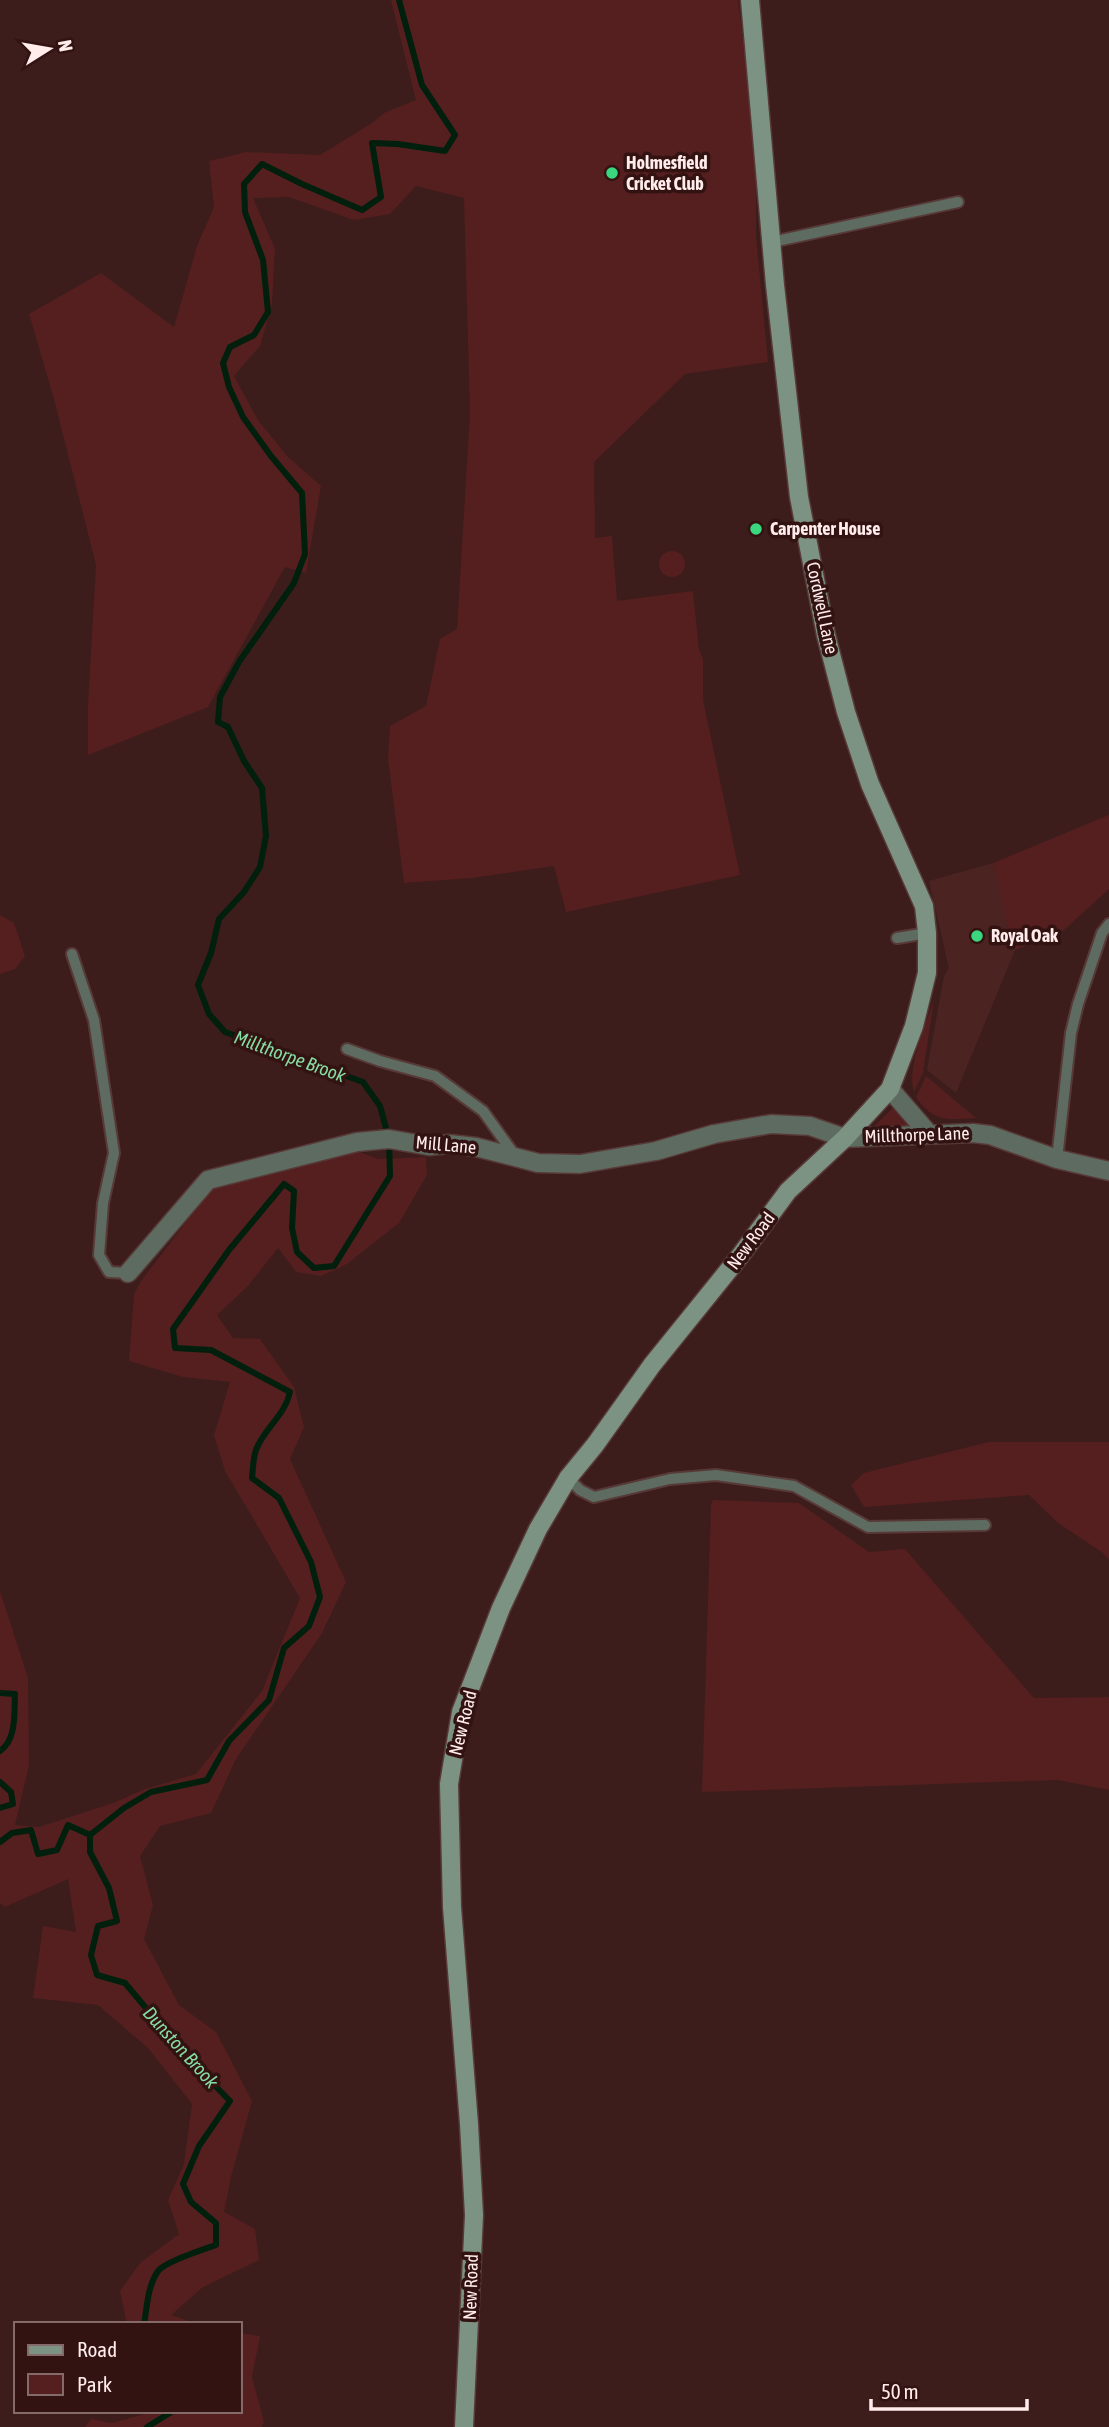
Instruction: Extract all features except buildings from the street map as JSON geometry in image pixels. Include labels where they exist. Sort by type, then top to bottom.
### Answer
[{"type":"main road","name":"Cordwell Lane","points":[[750,0],[799,497],[826,635],[846,712],[870,784],[924,906],[927,933],[926,973],[914,1026],[890,1089],[845,1138]]},
{"type":"main road","name":"New Road","points":[[464,2427],[474,2215],[452,1907],[449,1784],[461,1712],[501,1608],[538,1529],[568,1478],[788,1191],[845,1138]]},
{"type":"street","points":[[890,1089],[928,1133]]},
{"type":"street","name":"Mill Lane","points":[[128,1273],[208,1180],[357,1142],[389,1139],[429,1146],[449,1144],[476,1147],[538,1163],[580,1164],[656,1151],[714,1134],[771,1124],[810,1126],[845,1138]]},
{"type":"street","name":"Millthorpe Lane","points":[[845,1138],[928,1133],[990,1135],[1057,1159],[1109,1171]]},
{"type":"lane","points":[[772,242],[958,202]]},
{"type":"lane","points":[[1057,1159],[1071,1033],[1102,933],[1109,924]]},
{"type":"lane","points":[[897,938],[927,933]]},
{"type":"lane","points":[[72,954],[94,1020],[114,1153],[103,1203],[99,1255],[109,1272],[128,1273]]},
{"type":"lane","points":[[347,1049],[435,1076],[483,1111],[516,1157]]},
{"type":"lane","points":[[568,1478],[580,1490],[594,1497],[670,1479],[716,1475],[794,1486],[869,1527],[985,1525]]},
{"type":"shaded area","points":[[993,863],[1015,950],[956,1093],[927,1070],[944,976],[949,968],[929,881]]},
{"type":"green space","points":[[391,0],[738,0],[756,148],[756,235],[768,362],[685,374],[594,462],[595,538],[612,536],[617,601],[693,591],[699,650],[703,659],[703,700],[740,875],[566,912],[554,866],[472,878],[404,883],[388,759],[390,726],[426,706],[440,639],[457,629],[470,413],[464,198],[416,186],[390,214],[354,220],[289,197],[253,198],[275,249],[272,304],[260,346],[234,376],[258,420],[287,456],[321,486],[306,573],[285,567],[208,707],[88,755],[88,704],[96,565],[54,399],[29,314],[101,273],[174,327],[197,246],[214,207],[209,161],[246,152],[320,155],[384,113],[416,100]]},
{"type":"green space","points":[[672,551],[681,555],[685,564],[681,573],[672,577],[663,573],[659,564],[663,555]]},
{"type":"green space","points":[[1109,815],[1109,889],[1064,930],[1015,950],[993,863]]},
{"type":"green space","points":[[0,916],[14,923],[25,956],[15,969],[0,974]]},
{"type":"green space","points":[[934,1000],[923,1073],[914,1092],[912,1082],[915,1059]]},
{"type":"green space","points":[[926,1076],[976,1118],[942,1118],[929,1111],[916,1097]]},
{"type":"green space","points":[[894,1107],[914,1127],[870,1130]]},
{"type":"green space","points":[[354,1150],[378,1159],[426,1157],[427,1175],[399,1223],[347,1264],[321,1276],[296,1272],[278,1248],[248,1286],[217,1315],[233,1338],[260,1339],[294,1387],[304,1427],[290,1459],[346,1582],[322,1633],[236,1759],[211,1813],[160,1826],[140,1856],[153,1905],[144,1939],[179,2005],[216,2032],[252,2101],[224,2212],[255,2229],[259,2260],[203,2287],[171,2315],[191,2322],[127,2322],[120,2291],[140,2263],[179,2234],[168,2200],[184,2164],[192,2104],[148,2048],[98,2005],[33,1998],[43,1926],[76,1932],[68,1879],[5,1907],[0,1903],[0,1591],[28,1678],[29,1765],[15,1825],[39,1827],[113,1803],[145,1789],[196,1774],[262,1691],[300,1598],[225,1471],[214,1435],[230,1382],[183,1377],[129,1361],[134,1294],[213,1187]]},
{"type":"green space","points":[[989,1442],[1109,1442],[1109,1560],[1103,1553],[1058,1523],[1029,1495],[864,1507],[851,1485],[864,1473]]},
{"type":"green space","points":[[713,1500],[799,1503],[869,1552],[905,1549],[1034,1698],[1109,1697],[1109,1790],[1058,1780],[702,1792]]},
{"type":"green space","points":[[242,2333],[260,2336],[252,2377],[264,2422],[262,2427],[85,2427],[91,2419],[112,2423],[148,2413],[242,2413]]},
{"type":"waterway","name":"Millthorpe Brook","points":[[90,1835],[124,1808],[151,1792],[207,1780],[229,1741],[269,1700],[284,1648],[309,1626],[320,1597],[311,1562],[279,1498],[252,1478],[256,1450],[284,1408],[290,1392],[211,1350],[175,1348],[173,1329],[229,1250],[284,1184],[294,1191],[292,1228],[297,1252],[314,1268],[334,1266],[390,1176],[389,1139],[380,1106],[363,1082],[225,1032],[209,1014],[198,985],[211,953],[219,919],[244,892],[260,867],[266,836],[262,788],[244,761],[228,727],[218,722],[220,697],[239,662],[294,583],[305,554],[302,493],[243,417],[229,387],[223,363],[230,347],[254,335],[268,312],[263,260],[245,212],[244,184],[262,164],[362,210],[381,197],[372,143],[445,151],[455,135],[422,85],[399,0]]},
{"type":"waterway","points":[[0,1693],[15,1694],[12,1733],[0,1751]]},
{"type":"waterway","points":[[0,1782],[11,1792],[13,1804],[0,1808]]},
{"type":"waterway","points":[[0,1842],[12,1833],[31,1830],[38,1854],[57,1850],[68,1825],[90,1835]]},
{"type":"waterway","name":"Dunston Brook","points":[[90,1835],[90,1852],[109,1888],[117,1921],[98,1926],[91,1955],[97,1975],[125,1983],[187,2057],[230,2101],[199,2146],[183,2184],[191,2202],[216,2223],[216,2245],[177,2259],[159,2270],[150,2288],[144,2322]]},
{"type":"waterway","name":"Dunston Brook","points":[[147,2427],[170,2413]]},
{"type":"place","name":"Holmesfield Cricket Club","points":[[612,173]]},
{"type":"place","name":"Carpenter House","points":[[756,529]]},
{"type":"place","name":"Royal Oak","points":[[977,936]]}]
